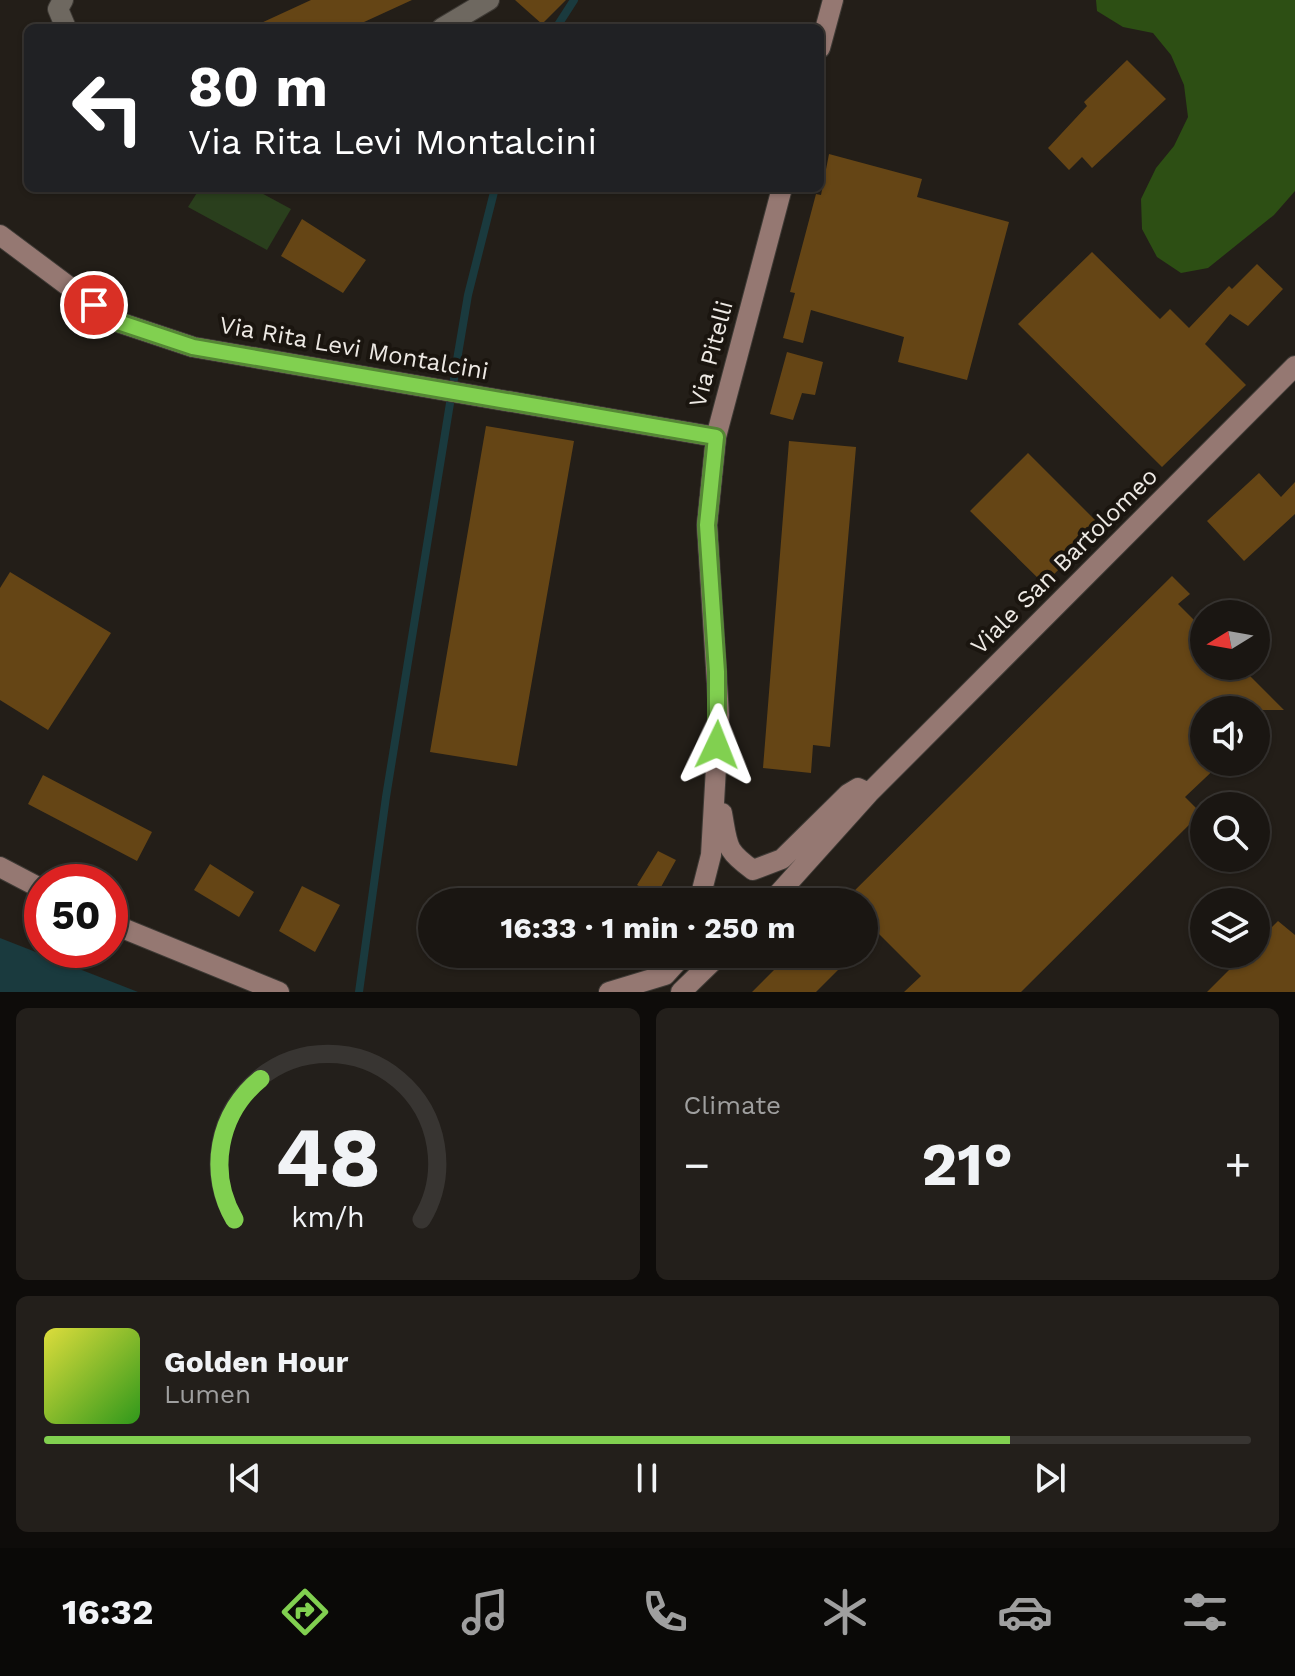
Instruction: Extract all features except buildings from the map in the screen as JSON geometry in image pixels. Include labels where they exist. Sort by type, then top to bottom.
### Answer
[{"type":"main road","points":[[824,33],[833,0]]},
{"type":"main road","name":"Via Pitelli","points":[[703,888],[711,855],[719,715],[707,525],[716,437],[781,192]]},
{"type":"main road","name":"Via Rita Levi Montalcini","points":[[6,238],[115,321],[193,347],[716,437]]},
{"type":"main road","name":"Viale San Bartolomeo","points":[[784,888],[869,793],[1295,366]]},
{"type":"main road","name":"Via Pitelli","points":[[715,775],[728,849],[732,855],[753,870],[782,859]]},
{"type":"main road","name":"Viale San Bartolomeo","points":[[782,859],[848,794],[858,788],[869,793]]},
{"type":"main road","points":[[0,867],[24,880]]},
{"type":"main road","points":[[128,930],[279,992]]},
{"type":"main road","points":[[609,992],[665,975],[671,968]]},
{"type":"main road","points":[[681,992],[706,968]]},
{"type":"street","points":[[63,0],[58,9],[64,24]]},
{"type":"street","points":[[449,24],[489,0]]},
{"type":"green space","points":[[1096,0],[1295,0],[1295,191],[1274,215],[1208,268],[1181,273],[1157,257],[1142,229],[1141,199],[1156,168],[1174,146],[1188,117],[1184,85],[1171,55],[1153,33],[1123,27],[1097,11]]},
{"type":"green space","points":[[197,192],[259,192],[291,209],[267,250],[188,207]]},
{"type":"water","points":[[0,938],[24,947],[24,968],[77,968],[138,992],[0,992]]},
{"type":"waterway","points":[[559,24],[574,0]]},
{"type":"waterway","points":[[359,992],[386,797],[458,354],[468,295],[494,192]]},
{"type":"route","points":[[94,305],[115,321],[193,347],[716,437],[707,525],[719,715],[717,745]]}]
